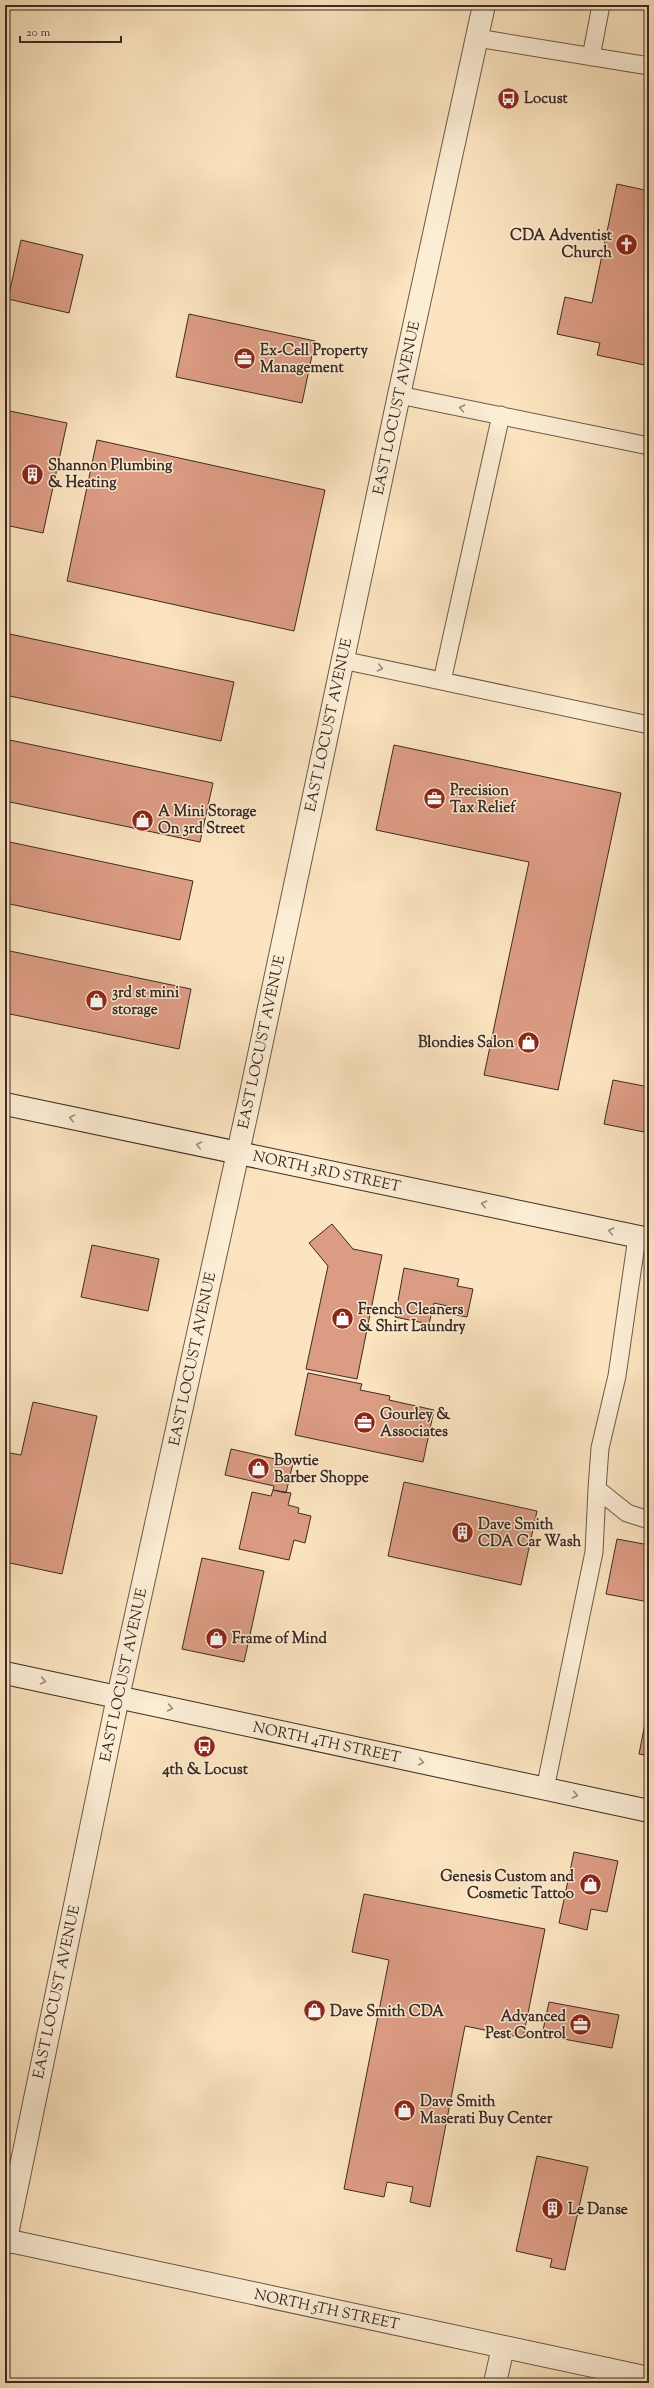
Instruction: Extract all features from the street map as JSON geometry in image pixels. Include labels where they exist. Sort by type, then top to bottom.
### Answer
[{"type":"street","name":"EAST LOCUST AVENUE","points":[[5,2242],[118,1697],[484,5]]},
{"type":"street","name":"NORTH 3RD STREET","points":[[5,1104],[643,1238]]},
{"type":"street","name":"NORTH 4TH STREET","points":[[5,1673],[649,1811]]},
{"type":"street","name":"NORTH 5TH STREET","points":[[5,2242],[649,2378]]},
{"type":"street","points":[[495,2383],[503,2347]]},
{"type":"lane","points":[[591,56],[601,5]]},
{"type":"lane","points":[[477,38],[649,66]]},
{"type":"lane","points":[[399,395],[649,446]]},
{"type":"lane","points":[[442,681],[500,415]]},
{"type":"lane","points":[[342,660],[649,725]]},
{"type":"lane","points":[[545,1789],[594,1552],[600,1448],[617,1376],[643,1238]]},
{"type":"lane","points":[[597,1489],[627,1513],[649,1520]]},
{"type":"building","name":"CDA Adventist Church","points":[[617,184],[649,191],[649,366],[597,355],[600,343],[557,334],[565,297],[592,303]]},
{"type":"building","points":[[21,240],[83,255],[69,313],[8,299]]},
{"type":"building","name":"Ex-Cell Property Management","points":[[189,314],[315,341],[302,403],[176,377]]},
{"type":"building","name":"Shannon Plumbing & Heating","points":[[5,410],[67,423],[43,533],[5,525],[5,486],[10,462],[5,461]]},
{"type":"building","points":[[97,440],[325,490],[294,631],[67,581]]},
{"type":"building","points":[[5,633],[234,682],[221,741],[5,695]]},
{"type":"building","points":[[5,739],[213,783],[200,842],[5,801]]},
{"type":"building","points":[[394,745],[621,793],[558,1090],[484,1075],[529,862],[376,830]]},
{"type":"building","points":[[5,841],[193,881],[180,940],[5,903]]},
{"type":"building","name":"3rd st mini storage","points":[[5,950],[191,989],[179,1049],[5,1013]]},
{"type":"building","points":[[613,1080],[649,1087],[649,1133],[604,1124]]},
{"type":"building","name":"French Cleaners & Shirt Laundry","points":[[332,1224],[353,1249],[382,1255],[357,1379],[306,1369],[328,1266],[309,1243]]},
{"type":"building","points":[[92,1245],[159,1259],[148,1311],[81,1297]]},
{"type":"building","points":[[404,1268],[459,1279],[457,1286],[473,1289],[467,1317],[450,1314],[452,1307],[434,1303],[429,1324],[395,1317]]},
{"type":"building","name":"Gourley & Associates","points":[[308,1373],[362,1384],[360,1390],[390,1396],[389,1400],[434,1410],[423,1462],[295,1435]]},
{"type":"building","points":[[33,1402],[97,1416],[62,1574],[5,1562],[5,1452],[21,1455]]},
{"type":"building","name":"Bowtie Barber Shoppe","points":[[231,1449],[293,1463],[286,1493],[273,1490],[274,1486],[225,1475]]},
{"type":"building","name":"Dave Smith CDA Car Wash","points":[[404,1482],[537,1511],[521,1585],[388,1556]]},
{"type":"building","points":[[273,1490],[291,1493],[288,1505],[299,1508],[298,1513],[311,1516],[305,1543],[294,1540],[289,1560],[239,1549],[252,1492],[271,1496]]},
{"type":"building","points":[[617,1539],[649,1545],[649,1602],[606,1594]]},
{"type":"building","points":[[202,1558],[264,1571],[244,1662],[182,1649]]},
{"type":"building","points":[[649,1708],[649,1756],[639,1754]]},
{"type":"building","name":"Genesis Custom and Cosmetic Tattoo","points":[[574,1852],[618,1861],[607,1912],[591,1909],[587,1930],[559,1923]]},
{"type":"building","name":"Dave Smith Maserati Buy Center","points":[[364,1894],[545,1929],[523,2038],[465,2026],[430,2207],[410,2202],[413,2187],[387,2182],[384,2197],[344,2189],[389,1960],[352,1952]]},
{"type":"building","name":"Advanced Pest Control","points":[[549,2002],[619,2015],[612,2048],[542,2035]]},
{"type":"building","name":"Le Danse","points":[[537,2156],[588,2167],[565,2270],[550,2267],[552,2259],[516,2251]]},
{"type":"place","name":"Locust","points":[[508,98]]},
{"type":"place","name":"CDA Adventist Church","points":[[627,244]]},
{"type":"place","name":"Ex-Cell Property Management","points":[[245,359]]},
{"type":"place","name":"Shannon Plumbing & Heating","points":[[32,474]]},
{"type":"place","name":"Precision Tax Relief","points":[[434,799]]},
{"type":"place","name":"A Mini Storage On 3rd Street","points":[[142,820]]},
{"type":"place","name":"3rd st mini storage","points":[[97,1001]]},
{"type":"place","name":"Blondies Salon","points":[[529,1042]]},
{"type":"place","name":"French Cleaners & Shirt Laundry","points":[[343,1318]]},
{"type":"place","name":"Gourley & Associates","points":[[365,1423]]},
{"type":"place","name":"Bowtie Barber Shoppe","points":[[259,1469]]},
{"type":"place","name":"Dave Smith CDA Car Wash","points":[[462,1533]]},
{"type":"place","name":"Frame of Mind","points":[[216,1638]]},
{"type":"place","name":"4th & Locust","points":[[205,1746]]},
{"type":"place","name":"Genesis Custom and Cosmetic Tattoo","points":[[590,1885]]},
{"type":"place","name":"Dave Smith CDA","points":[[314,2011]]},
{"type":"place","name":"Advanced Pest Control","points":[[581,2025]]},
{"type":"place","name":"Dave Smith Maserati Buy Center","points":[[404,2110]]},
{"type":"place","name":"Le Danse","points":[[552,2209]]}]
